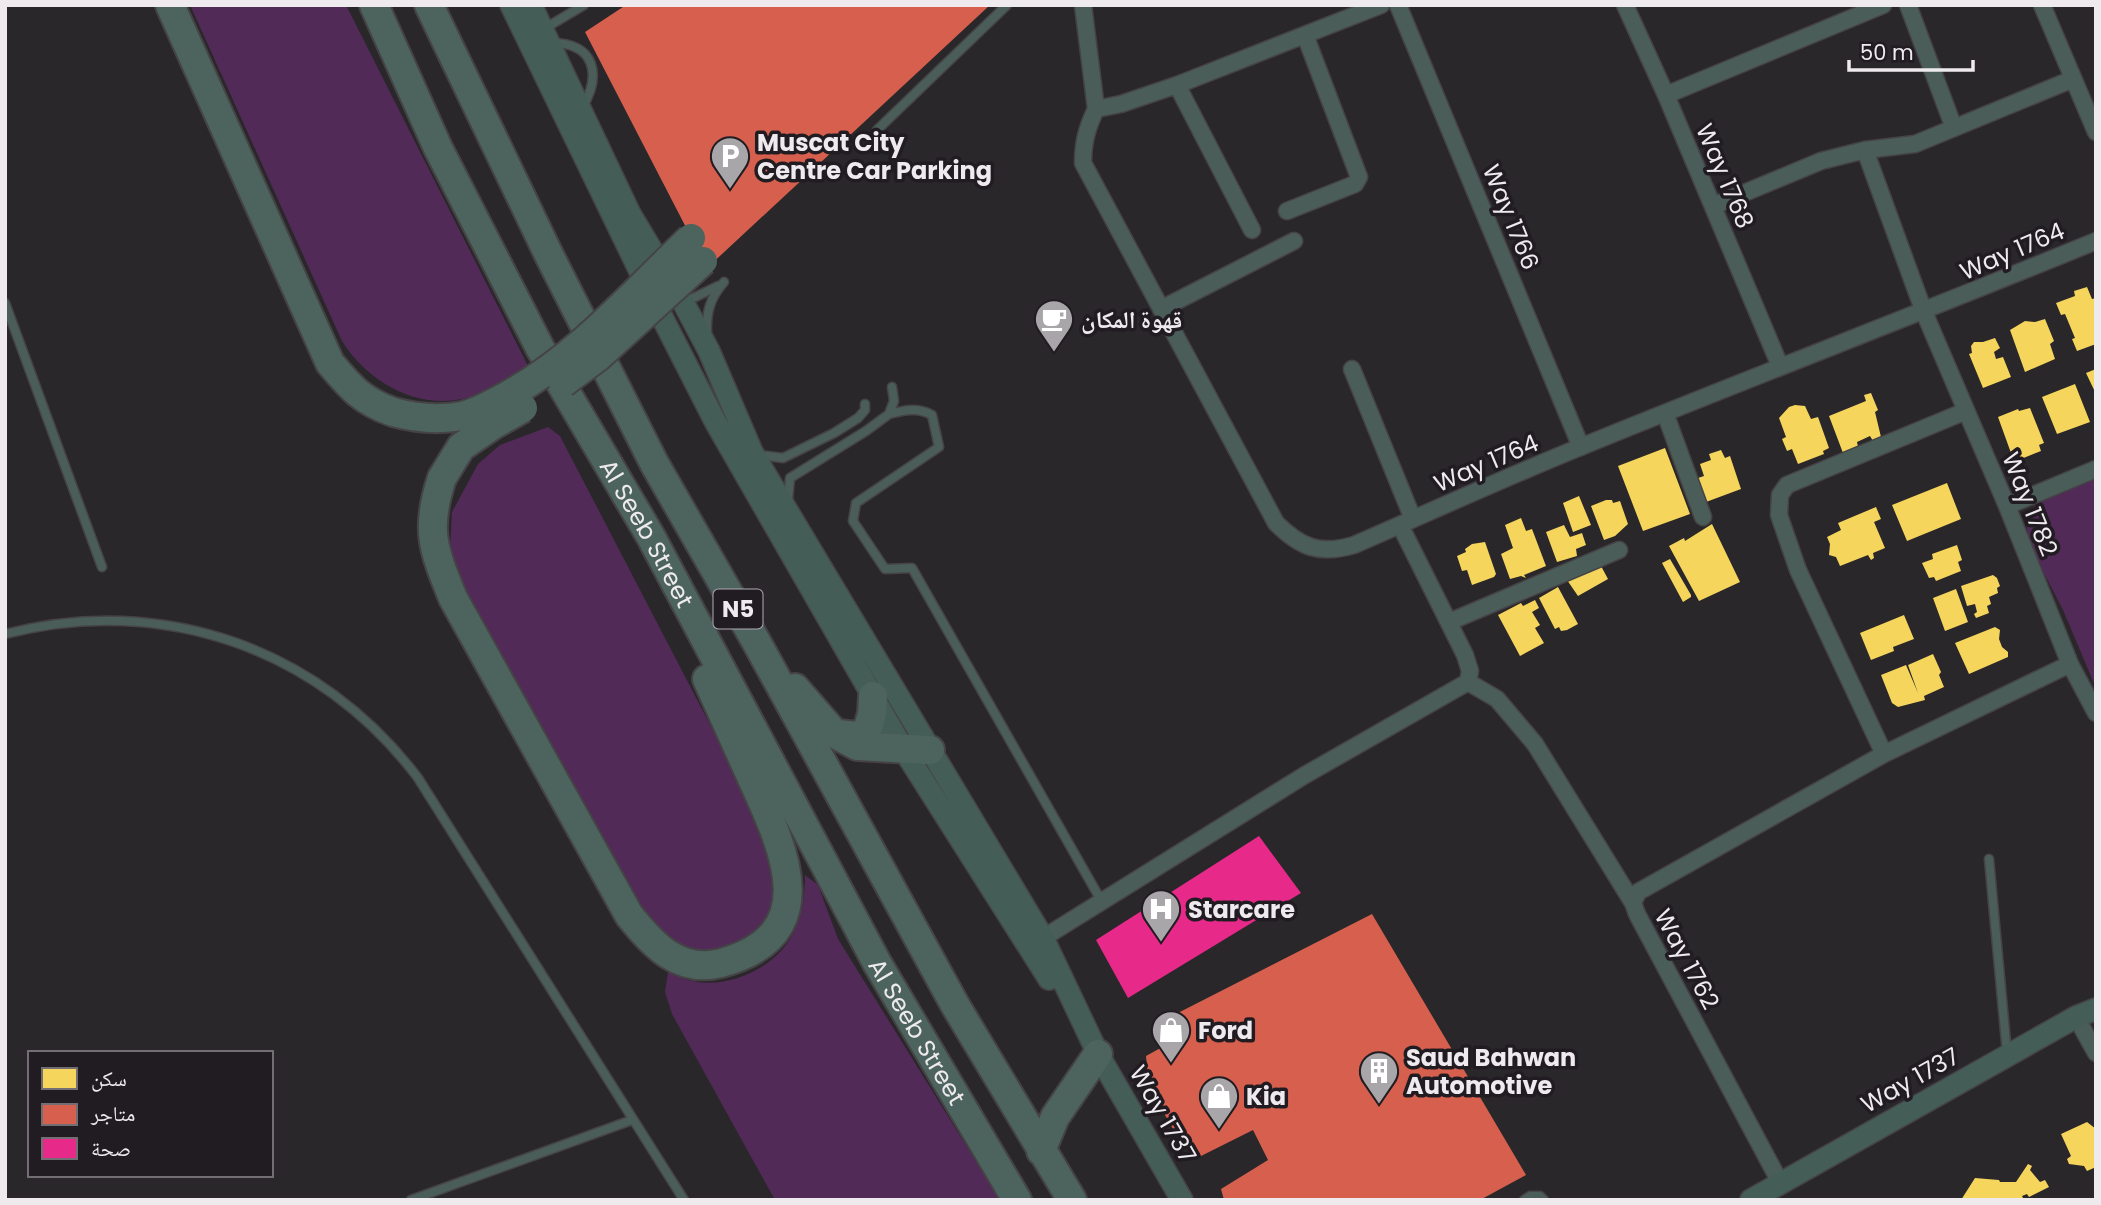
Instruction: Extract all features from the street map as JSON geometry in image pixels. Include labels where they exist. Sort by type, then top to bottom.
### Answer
[{"type":"highway","points":[[170,5],[330,363],[353,391],[372,404],[414,418],[462,416],[483,408],[557,365],[697,249],[598,357],[536,401],[461,447],[442,478],[433,507],[432,534],[439,563],[453,597],[622,903],[651,943],[666,955],[687,962],[712,965],[739,958],[759,947],[772,935],[781,920],[788,893],[788,868],[775,828],[655,565],[651,537]]},
{"type":"highway","points":[[354,5],[383,63],[438,148]]},
{"type":"highway","name":"Al Seeb Street","points":[[374,5],[438,148],[540,348],[651,537],[877,963],[1017,1200]]},
{"type":"highway","name":"Al Seeb Street","points":[[429,5],[548,253],[654,463],[757,643],[955,1005],[1072,1200]]},
{"type":"highway","points":[[757,643],[835,734],[857,746],[930,750]]},
{"type":"highway","points":[[835,734],[858,736],[867,731],[873,696]]},
{"type":"highway","points":[[1041,1151],[1055,1117],[1098,1054]]},
{"type":"street","points":[[512,5],[541,39],[580,110],[630,214],[709,351],[752,452],[1043,938],[1098,1054]]},
{"type":"street","points":[[531,5],[541,39],[660,313],[716,423],[902,747],[1079,1031],[1098,1054]]},
{"type":"street","points":[[1083,5],[1097,109],[1121,104],[1177,85],[1381,5]]},
{"type":"street","name":"Way 1766","points":[[1398,5],[1581,447]]},
{"type":"street","name":"Way 1768","points":[[1625,5],[1666,95],[1780,366]]},
{"type":"street","points":[[1666,95],[1858,10],[1883,5]]},
{"type":"street","points":[[1908,5],[1954,128]]},
{"type":"street","points":[[2042,5],[2096,132]]},
{"type":"street","points":[[1287,211],[1355,184],[1359,177],[1306,35]]},
{"type":"street","points":[[1713,206],[1821,161],[1865,150],[1915,144],[2073,79]]},
{"type":"street","points":[[1177,85],[1252,230]]},
{"type":"street","name":"Way 1764","points":[[1097,109],[1087,126],[1083,141],[1083,163],[1276,523],[1291,538],[1321,550],[1339,549],[1407,522],[1581,447],[2096,241]]},
{"type":"street","name":"Way 1782","points":[[1865,150],[1924,312],[2007,506],[2070,664],[2096,713]]},
{"type":"street","points":[[1161,309],[1294,241]]},
{"type":"street","points":[[1043,938],[1305,775],[1468,682],[1470,671],[1407,522],[1352,369]]},
{"type":"street","points":[[1884,754],[1798,570],[1779,515],[1780,495],[1787,485],[1966,411]]},
{"type":"street","points":[[1665,413],[1703,517]]},
{"type":"street","points":[[2007,506],[2096,469]]},
{"type":"street","points":[[1449,622],[1619,550]]},
{"type":"street","name":"Way 1762","points":[[1781,1184],[1648,936],[1633,903],[1638,892],[1884,754],[2070,664]]},
{"type":"street","points":[[1468,682],[1497,699],[1535,744],[1633,903]]},
{"type":"street","points":[[2086,1013],[2096,1054]]},
{"type":"street","name":"Way 1737","points":[[1751,1200],[2086,1013]]},
{"type":"street","name":"Way 1737","points":[[1098,1054],[1182,1200]]},
{"type":"lane","points":[[541,39],[584,5]]},
{"type":"lane","points":[[881,146],[874,134],[1007,5]]},
{"type":"lane","points":[[541,39],[568,43],[581,50],[590,63],[595,79],[590,95],[580,110]]},
{"type":"lane","points":[[660,313],[704,295],[722,283],[709,303],[706,318],[709,351]]},
{"type":"lane","points":[[5,303],[102,567]]},
{"type":"lane","points":[[889,414],[894,401],[892,387]]},
{"type":"lane","points":[[752,452],[765,457],[783,458],[858,418],[865,410],[865,404]]},
{"type":"lane","points":[[795,527],[787,495],[790,478],[889,414],[923,410],[932,415],[939,447],[856,503],[853,520],[885,569],[912,568],[1102,902]]},
{"type":"lane","points":[[5,634],[43,625],[89,620],[135,621],[179,627],[222,638],[267,655],[337,696],[381,734],[418,778],[684,1200]]},
{"type":"lane","points":[[1989,859],[2007,1056]]},
{"type":"lane","points":[[411,1200],[632,1120]]},
{"type":"lane","points":[[1524,1200],[1530,1196],[1540,1196],[1544,1200]]},
{"type":"shaded area","points":[[190,5],[346,5],[530,370],[476,395],[439,401],[422,399],[390,387],[363,367],[342,341]]},
{"type":"shaded area","points":[[548,427],[560,436],[758,817],[777,875],[774,904],[764,928],[725,953],[694,952],[671,942],[637,909],[466,602],[450,549],[452,512],[478,464],[500,445]]},
{"type":"shaded area","points":[[2096,475],[2096,688],[2063,610],[2030,546],[2026,522],[2037,501]]},
{"type":"shaded area","points":[[805,875],[818,885],[838,939],[1000,1200],[775,1200],[672,1014],[665,992],[668,972],[690,980],[720,982],[746,975],[770,961],[788,942],[796,927],[803,901]]},
{"type":"building: سكن","points":[[2087,287],[2092,299],[2096,298],[2096,344],[2077,351],[2072,339],[2075,338],[2065,314],[2061,315],[2056,303],[2075,296],[2074,291]]},
{"type":"building: سكن","points":[[2045,319],[2054,341],[2050,344],[2055,359],[2025,372],[2010,330],[2025,321]]},
{"type":"building: سكن","points":[[1995,338],[2000,348],[1994,352],[1996,359],[2003,357],[2011,377],[1983,388],[1969,354],[1972,353],[1971,346],[1974,342]]},
{"type":"building: سكن","points":[[2096,369],[2096,394],[2086,373]]},
{"type":"building: سكن","points":[[2075,384],[2090,422],[2057,434],[2042,397]]},
{"type":"building: سكن","points":[[1871,393],[1878,410],[1875,412],[1881,437],[1873,441],[1870,436],[1857,442],[1858,447],[1843,453],[1829,416],[1866,401],[1864,395]]},
{"type":"building: سكن","points":[[1805,406],[1811,419],[1818,417],[1829,448],[1823,451],[1824,454],[1798,464],[1792,449],[1787,451],[1782,439],[1786,437],[1779,418],[1789,407]]},
{"type":"building: سكن","points":[[2030,408],[2044,443],[2039,445],[2041,451],[2021,459],[2017,451],[2011,453],[1998,417],[2018,409]]},
{"type":"building: سكن","points":[[1665,448],[1690,514],[1643,531],[1618,466]]},
{"type":"building: سكن","points":[[1721,450],[1725,458],[1730,456],[1741,489],[1706,502],[1698,478],[1704,476],[1700,464],[1711,460],[1709,454]]},
{"type":"building: سكن","points":[[1947,483],[1961,519],[1907,541],[1892,505]]},
{"type":"building: سكن","points":[[1579,496],[1591,525],[1573,532],[1563,503]]},
{"type":"building: سكن","points":[[1612,500],[1613,503],[1620,501],[1628,524],[1615,536],[1604,540],[1591,506]]},
{"type":"building: سكن","points":[[1876,507],[1881,519],[1874,522],[1885,548],[1873,553],[1874,558],[1871,560],[1868,555],[1840,566],[1836,557],[1829,555],[1830,544],[1827,537],[1841,530],[1838,523]]},
{"type":"building: سكن","points":[[1521,518],[1526,531],[1532,529],[1546,566],[1524,575],[1526,578],[1521,576],[1510,579],[1501,554],[1513,548],[1505,525]]},
{"type":"building: سكن","points":[[1712,524],[1740,582],[1699,601],[1669,546],[1684,538],[1685,541]]},
{"type":"building: سكن","points":[[1564,525],[1570,537],[1582,533],[1586,545],[1576,549],[1577,556],[1557,562],[1546,532]]},
{"type":"building: سكن","points":[[1485,542],[1496,574],[1472,585],[1467,570],[1462,571],[1457,556],[1466,552],[1465,549],[1472,544]]},
{"type":"building: سكن","points":[[1957,545],[1962,560],[1958,562],[1961,571],[1936,581],[1934,577],[1929,578],[1922,563],[1933,559],[1932,554]]},
{"type":"building: سكن","points":[[1670,559],[1691,595],[1683,602],[1662,563]]},
{"type":"building: سكن","points":[[1601,566],[1608,579],[1578,596],[1567,580]]},
{"type":"building: سكن","points":[[1993,575],[2000,586],[1997,588],[1998,593],[1989,597],[1989,613],[1976,618],[1975,604],[1967,606],[1961,586]]},
{"type":"building: سكن","points":[[1558,587],[1578,624],[1561,631],[1559,627],[1555,629],[1539,598]]},
{"type":"building: سكن","points":[[1956,589],[1968,622],[1945,631],[1933,598]]},
{"type":"building: سكن","points":[[1535,600],[1539,608],[1532,612],[1540,625],[1535,628],[1544,643],[1520,656],[1498,615],[1521,603],[1523,606]]},
{"type":"building: سكن","points":[[1904,615],[1914,639],[1871,660],[1860,633]]},
{"type":"building: سكن","points":[[1995,627],[2000,630],[1999,639],[2008,652],[2008,657],[1969,674],[1955,643]]},
{"type":"building: سكن","points":[[1933,654],[1944,687],[1924,696],[1925,700],[1898,707],[1892,703],[1881,675],[1906,665],[1918,693],[1908,665]]},
{"type":"building: سكن","points":[[2087,1122],[2096,1129],[2096,1167],[2087,1171],[2084,1166],[2069,1164],[2067,1159],[2071,1156],[2061,1134]]},
{"type":"building: سكن","points":[[2028,1164],[2032,1166],[2030,1170],[2040,1182],[2045,1180],[2049,1187],[2029,1197],[2027,1194],[2022,1196],[2024,1200],[1961,1200],[1975,1178],[2016,1182]]},
{"type":"building: متاجر","name":"Muscat City Centre Car Parking","points":[[626,5],[990,5],[707,268],[585,32]]},
{"type":"building: متاجر","points":[[1372,914],[1526,1175],[1480,1200],[1224,1200],[1221,1189],[1268,1160],[1253,1130],[1201,1156],[1173,1129],[1149,1087],[1146,1056],[1184,1035],[1172,1016]]},
{"type":"building: صحة","points":[[1259,836],[1301,893],[1128,998],[1096,940]]},
{"type":"place","name":"Muscat City Centre Car Parking","points":[[730,190]]},
{"type":"place","name":"قهوة المكان","points":[[1054,353]]},
{"type":"place","name":"Starcare","points":[[1161,943]]},
{"type":"place","name":"Ford","points":[[1171,1064]]},
{"type":"place","name":"Saud Bahwan Automotive","points":[[1379,1105]]},
{"type":"place","name":"Kia","points":[[1219,1130]]}]
